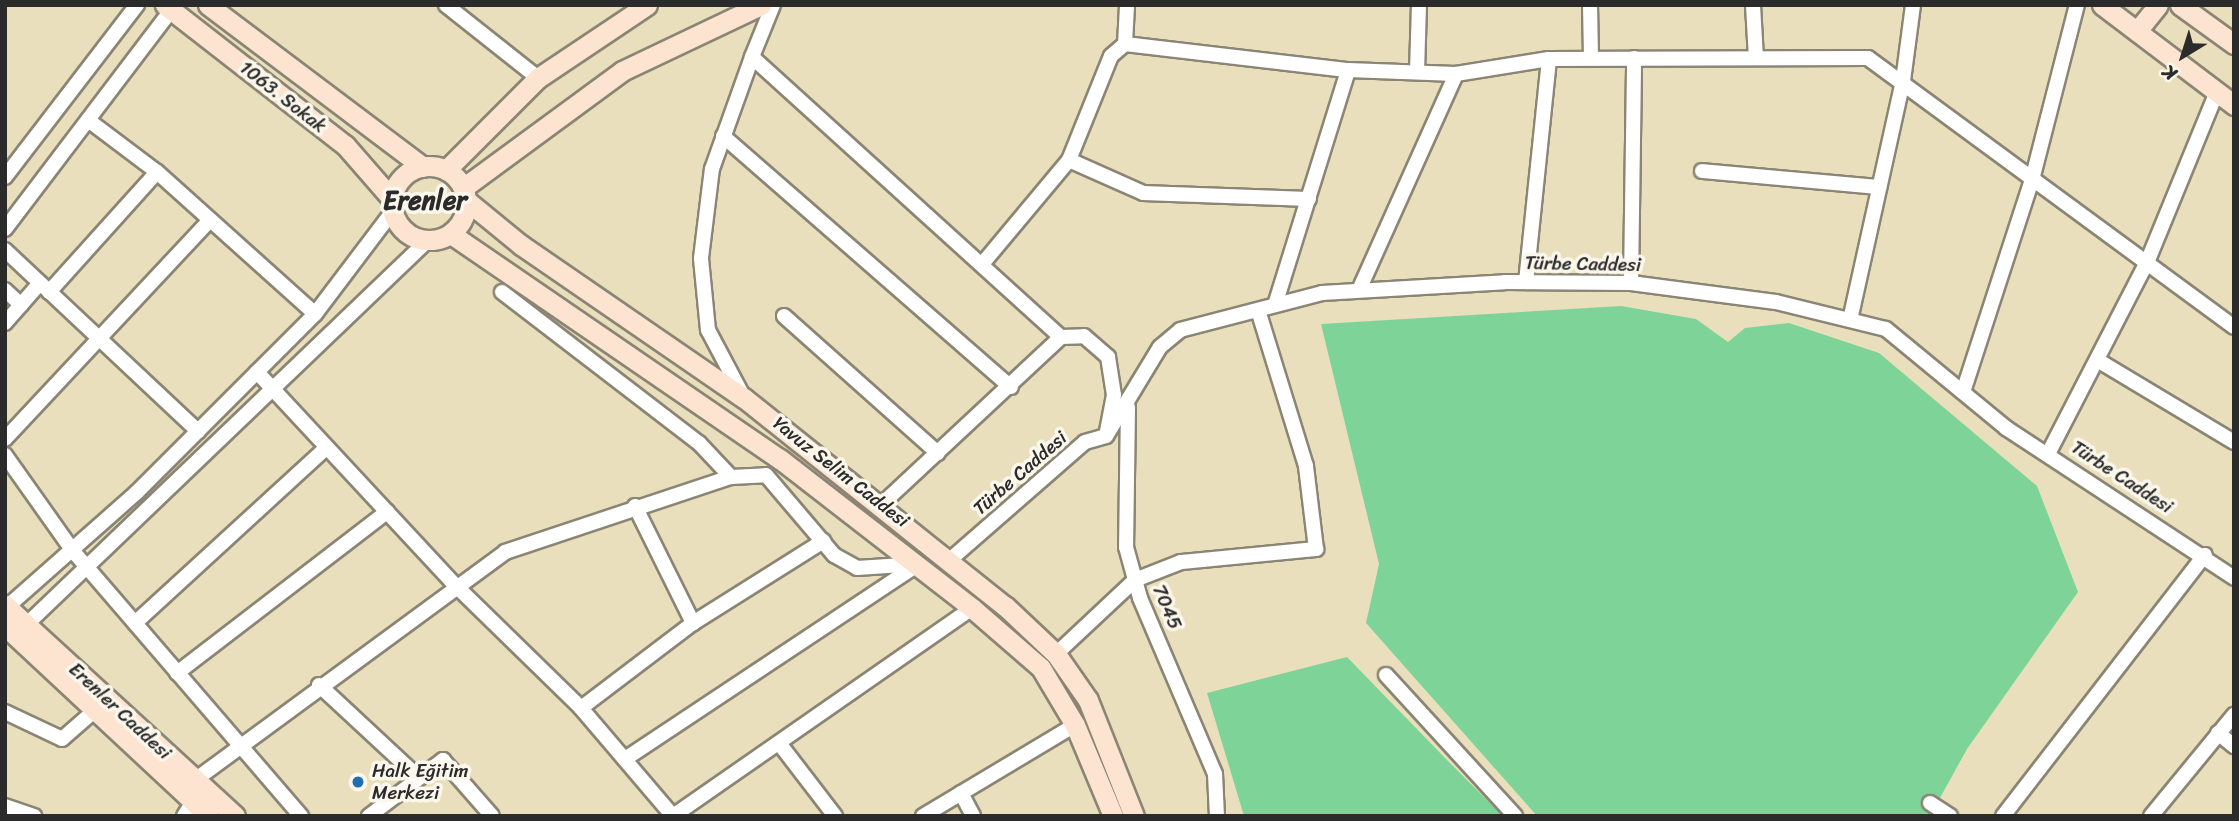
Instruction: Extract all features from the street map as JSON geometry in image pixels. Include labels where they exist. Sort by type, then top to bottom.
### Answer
[{"type":"main road","name":"1063. Sokak","points":[[208,5],[423,167]]},
{"type":"main road","points":[[446,170],[538,78],[647,5]]},
{"type":"main road","points":[[465,194],[446,170],[423,167],[402,178],[392,205],[404,231],[427,241],[451,234],[465,194],[622,71],[761,5]]},
{"type":"main road","points":[[2102,5],[2234,104]]},
{"type":"main road","points":[[2137,31],[2158,5]]},
{"type":"main road","points":[[2180,5],[2234,44]]},
{"type":"main road","name":"1063. Sokak","points":[[171,7],[345,145],[392,205]]},
{"type":"main road","name":"Yavuz Selim Caddesi","points":[[465,194],[521,246],[744,398],[952,558],[1056,654],[1088,700],[1134,816]]},
{"type":"main road","name":"Yavuz Selim Caddesi","points":[[451,234],[609,337],[918,564],[1041,668],[1075,725],[1113,816]]},
{"type":"main road","name":"Erenler Caddesi","points":[[6,613],[26,625],[194,796],[209,816]]},
{"type":"main road","name":"Erenler Caddesi","points":[[6,613],[94,711],[194,796],[235,816]]},
{"type":"street","points":[[5,177],[137,5]]},
{"type":"street","points":[[446,5],[538,78]]},
{"type":"street","points":[[744,398],[708,330],[701,258],[712,169],[773,5]]},
{"type":"street","points":[[984,263],[1069,160],[1111,56],[1125,44],[1127,5]]},
{"type":"street","points":[[1417,72],[1419,5]]},
{"type":"street","points":[[1590,5],[1591,58]]},
{"type":"street","points":[[1753,5],[1756,58]]},
{"type":"street","points":[[1850,320],[1903,81],[1913,5]]},
{"type":"street","points":[[1963,392],[2033,176],[2077,5]]},
{"type":"street","points":[[5,229],[171,7]]},
{"type":"street","points":[[1125,44],[1348,70],[1456,74],[1549,58],[1868,58],[2148,260],[2234,327]]},
{"type":"street","points":[[752,57],[984,263],[1061,337]]},
{"type":"street","points":[[1526,282],[1549,58]]},
{"type":"street","points":[[1631,284],[1634,58]]},
{"type":"street","points":[[1275,305],[1348,70]]},
{"type":"street","points":[[1359,290],[1456,74]]},
{"type":"street","points":[[2049,452],[2099,361],[2148,260],[2217,92]]},
{"type":"street","points":[[88,120],[157,172],[315,314]]},
{"type":"street","points":[[723,135],[1010,387]]},
{"type":"street","points":[[1069,160],[1143,193],[1309,199]]},
{"type":"street","points":[[1702,171],[1880,187]]},
{"type":"street","points":[[5,323],[21,305],[45,287],[157,172]]},
{"type":"street","points":[[6,613],[74,551],[315,314],[392,205]]},
{"type":"street","points":[[5,439],[210,220]]},
{"type":"street","points":[[26,625],[85,565],[274,391],[427,241]]},
{"type":"street","points":[[5,250],[198,431]]},
{"type":"street","name":"Türbe Caddesi","points":[[952,558],[1084,442],[1106,436],[1128,405],[1160,347],[1180,330],[1275,305],[1359,290],[1526,282],[1631,284],[1776,302],[1886,329],[1963,392],[2205,555],[2234,578]]},
{"type":"street","points":[[5,290],[21,305]]},
{"type":"street","points":[[502,292],[699,443],[731,477]]},
{"type":"street","points":[[1056,654],[1135,580],[1181,562],[1315,549],[1306,466],[1258,310]]},
{"type":"street","points":[[784,316],[938,453]]},
{"type":"street","points":[[882,504],[1061,337],[1084,336],[1108,356],[1114,395],[1106,436]]},
{"type":"street","points":[[2099,361],[2234,442]]},
{"type":"street","points":[[257,372],[456,586],[581,708],[673,816],[972,608]]},
{"type":"street","name":"7045","points":[[1128,405],[1123,472],[1126,547],[1135,580],[1215,774],[1217,816]]},
{"type":"street","points":[[135,623],[327,447]]},
{"type":"street","points":[[5,455],[85,565],[300,816]]},
{"type":"street","points":[[194,796],[237,743],[505,552],[635,506],[731,477],[766,475],[823,541],[857,568],[918,564]]},
{"type":"street","points":[[635,506],[693,623]]},
{"type":"street","points":[[177,673],[387,512]]},
{"type":"street","points":[[581,708],[693,623],[823,541]]},
{"type":"street","points":[[2003,816],[2205,555]]},
{"type":"street","points":[[625,760],[860,597],[918,564]]},
{"type":"street","points":[[1386,675],[1515,816]]},
{"type":"street","points":[[319,685],[418,778]]},
{"type":"street","points":[[5,712],[62,739],[94,711]]},
{"type":"street","points":[[2151,816],[2234,715]]},
{"type":"street","points":[[923,816],[1075,725]]},
{"type":"street","points":[[2218,733],[2234,747]]},
{"type":"street","points":[[779,743],[835,816]]},
{"type":"street","points":[[369,816],[443,760],[492,816]]},
{"type":"street","points":[[961,793],[974,816]]},
{"type":"street","points":[[1930,803],[1950,816]]},
{"type":"street","points":[[5,806],[34,816]]},
{"type":"green space","points":[[1621,306],[1696,319],[1728,342],[1745,328],[1789,323],[1879,353],[2037,486],[2078,592],[1967,749],[1930,816],[1537,816],[1366,623],[1379,564],[1321,324]]},
{"type":"green space","points":[[1347,657],[1503,816],[1244,816],[1207,693]]},
{"type":"place","name":"Halk Eğitim Merkezi","points":[[358,782]]},
{"type":"district","name":"Erenler","points":[[425,201]]}]
